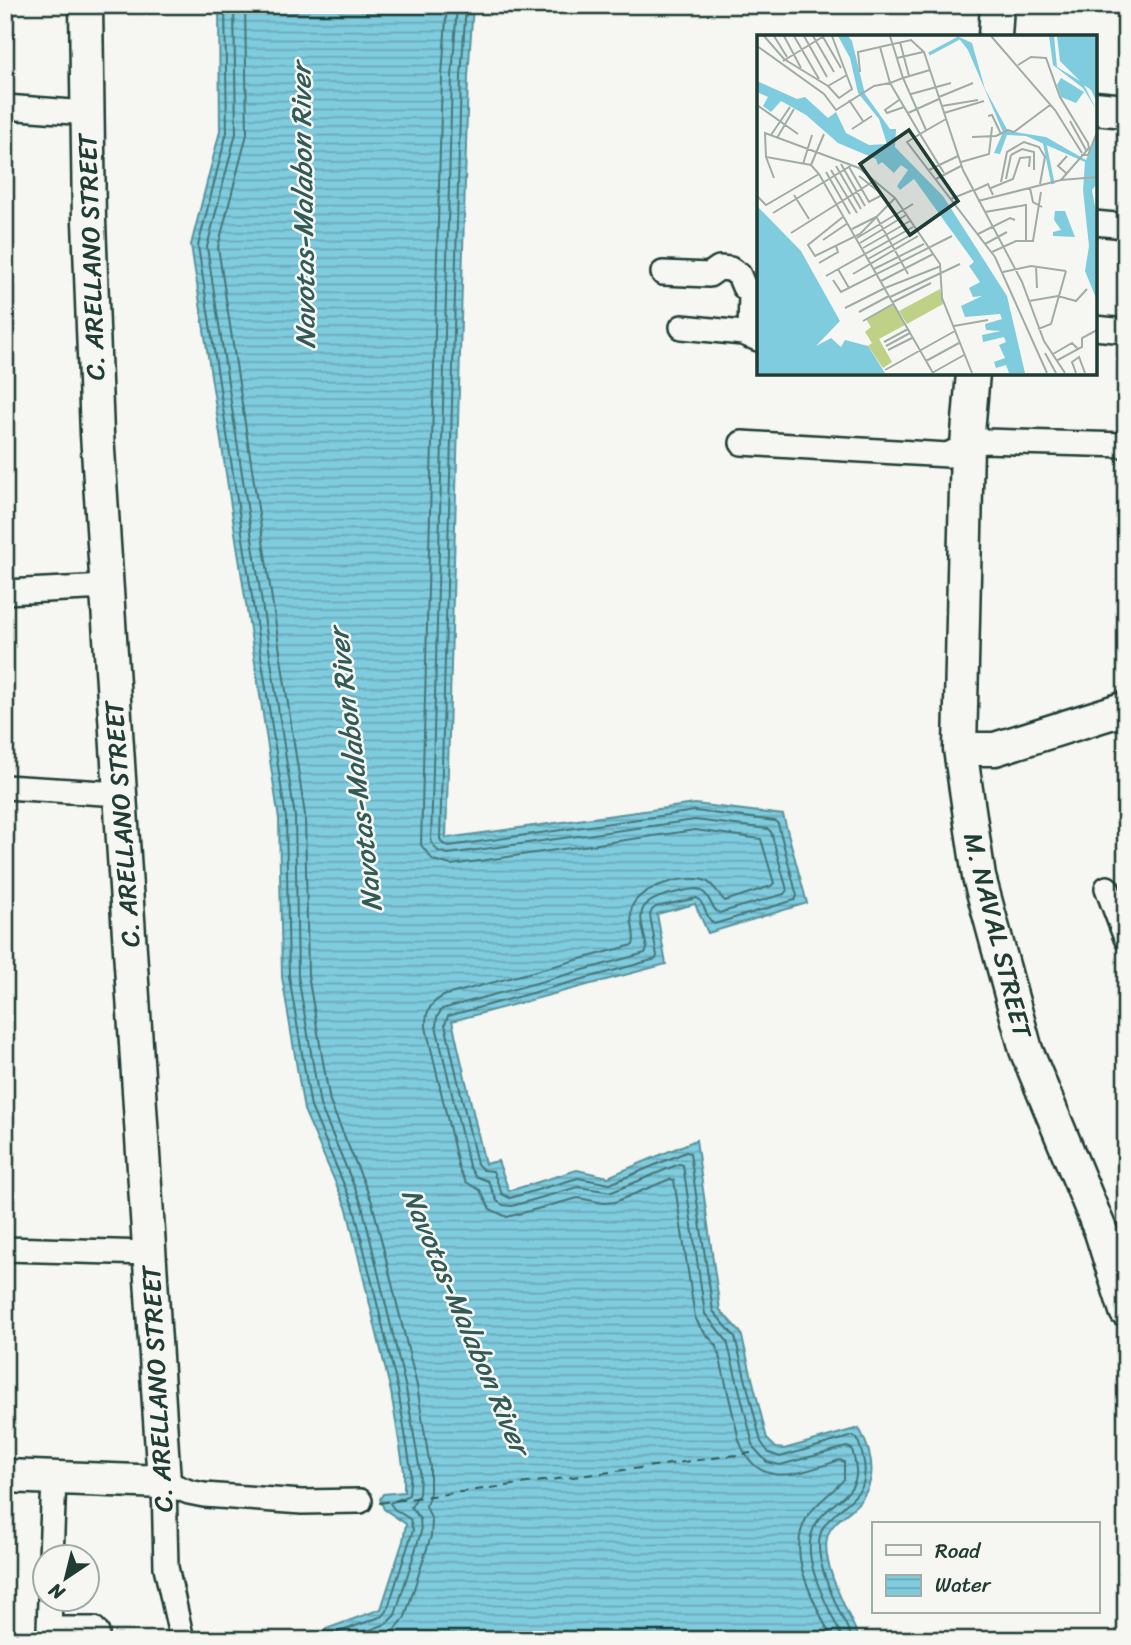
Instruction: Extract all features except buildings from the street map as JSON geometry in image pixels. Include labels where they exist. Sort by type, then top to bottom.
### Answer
[{"type":"main road","name":"C. ARELLANO STREET","points":[[86,5],[97,434],[164,1482]]},
{"type":"main road","points":[[995,35],[997,5]]},
{"type":"main road","points":[[1096,108],[1126,111]]},
{"type":"main road","name":"M. NAVAL STREET","points":[[974,374],[967,445],[960,749],[979,877],[1026,1050],[1114,1234],[1126,1311]]},
{"type":"main road","points":[[960,749],[995,749],[1126,708]]},
{"type":"main road","points":[[5,1476],[164,1482]]},
{"type":"street","points":[[5,107],[87,113]]},
{"type":"street","points":[[1096,223],[1126,226]]},
{"type":"street","points":[[663,273],[709,275],[719,268],[730,269],[739,275],[744,287],[751,291],[754,337],[743,333],[682,327]]},
{"type":"street","points":[[1096,328],[1126,331]]},
{"type":"street","points":[[743,443],[948,455],[967,445],[984,441],[1126,445]]},
{"type":"street","points":[[5,592],[107,587]]},
{"type":"street","points":[[5,787],[120,794]]},
{"type":"street","points":[[1107,888],[1125,934]]},
{"type":"street","points":[[5,1249],[149,1253]]},
{"type":"street","points":[[52,1544],[54,1478]]},
{"type":"street","points":[[164,1482],[204,1495],[302,1502],[360,1501]]},
{"type":"street","name":"C. ARELLANO STREET","points":[[164,1482],[166,1567],[182,1640]]},
{"type":"street","points":[[50,1614],[49,1629],[94,1629],[97,1633],[96,1640]]},
{"type":"water","name":"Navotas-Malabon River","points":[[219,5],[473,5],[468,77],[446,838],[695,804],[783,815],[807,903],[708,933],[695,904],[657,914],[666,964],[452,1021],[485,1164],[498,1161],[509,1191],[577,1170],[608,1177],[696,1140],[720,1310],[741,1333],[767,1439],[776,1448],[784,1449],[859,1428],[868,1450],[872,1471],[866,1491],[860,1501],[830,1530],[826,1549],[837,1589],[860,1640],[319,1640],[326,1629],[381,1609],[406,1524],[384,1509],[380,1499],[383,1494],[404,1492],[404,1471],[391,1392],[347,1209],[304,1110],[282,977],[279,819],[191,245],[220,131]]},
{"type":"ferry route","points":[[379,1503],[751,1453]]}]
